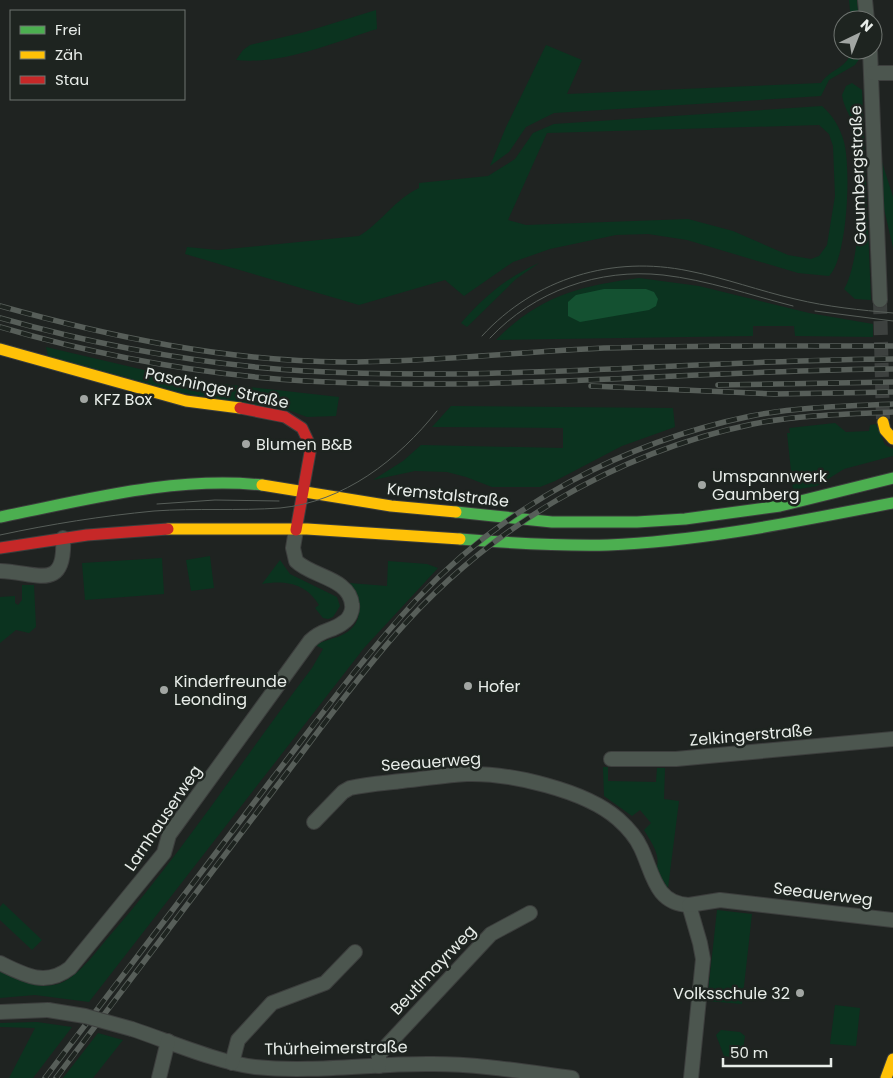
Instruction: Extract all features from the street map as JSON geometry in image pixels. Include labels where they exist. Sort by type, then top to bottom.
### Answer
[{"type":"main road","name":"Paschinger Straße","points":[[0,349],[186,401],[266,412],[285,417],[302,428],[311,447],[304,492]]},
{"type":"main road","points":[[883,422],[885,430],[893,439]]},
{"type":"main road","name":"Kremstalstraße","points":[[0,517],[169,486],[236,483],[391,506],[552,522],[685,520],[780,506],[893,478]]},
{"type":"main road","name":"Larnhauserweg","points":[[296,530],[304,492]]},
{"type":"main road","points":[[0,548],[63,538],[168,529],[352,531],[538,544],[628,543],[692,537],[778,525],[893,503]]},
{"type":"main road","points":[[886,1078],[893,1058]]},
{"type":"street","name":"Gaumbergstraße","points":[[871,60],[880,300]]},
{"type":"street","points":[[873,73],[893,73]]},
{"type":"street","name":"Larnhauserweg","points":[[0,963],[24,975],[45,979],[54,978],[70,968],[164,853],[169,835],[310,641],[319,632],[336,627],[349,617],[352,604],[346,589],[296,561],[293,548],[296,530]]},
{"type":"street","points":[[0,571],[41,577],[55,573],[59,569],[63,558],[63,538]]},
{"type":"street","name":"Zelkingerstraße","points":[[611,759],[676,759],[893,739]]},
{"type":"street","name":"Seeauerweg","points":[[314,822],[343,792],[357,786],[467,774],[519,779],[577,796],[607,810],[628,829],[637,841],[661,894],[676,902],[689,905],[720,900],[893,920]]},
{"type":"street","points":[[689,905],[700,942],[703,960],[691,1078]]},
{"type":"street","name":"Beutlmayrweg","points":[[379,1066],[379,1054],[491,934],[530,913]]},
{"type":"street","points":[[232,1062],[238,1040],[272,1003],[324,984],[355,952]]},
{"type":"street","name":"Thürheimerstraße","points":[[0,1012],[48,1010],[85,1016],[132,1028],[232,1062],[276,1068],[431,1064],[468,1065],[572,1078]]},
{"type":"street","points":[[159,1078],[168,1041]]},
{"type":"shaded area","points":[[849,0],[857,0],[858,10],[850,10]]},
{"type":"shaded area","points":[[376,10],[377,29],[289,56],[254,61],[236,60],[243,50],[250,45],[305,32]]},
{"type":"shaded area","points":[[546,45],[582,60],[567,94],[821,83],[848,60],[858,60],[855,65],[829,80],[821,96],[554,113],[526,127],[509,152],[490,166],[506,127]]},
{"type":"shaded area","points":[[852,83],[862,90],[871,300],[855,299],[844,289],[850,277],[858,237],[861,189],[858,134],[842,95],[846,86]]},
{"type":"shaded area","points":[[822,106],[838,127],[846,154],[846,212],[844,232],[835,266],[829,276],[798,273],[687,240],[648,234],[616,235],[550,249],[513,262],[464,296],[445,280],[359,305],[185,254],[187,247],[218,250],[359,236],[403,198],[419,188],[419,183],[488,176],[515,159],[533,133],[554,124]],"holes":[[[819,125],[829,134],[833,146],[835,196],[827,245],[819,256],[811,259],[788,255],[733,231],[688,219],[526,225],[508,220],[547,133]]]},
{"type":"shaded area","points":[[882,162],[893,197],[893,248],[883,204]]},
{"type":"shaded area","points":[[539,263],[516,279],[467,327],[461,323],[497,288]]},
{"type":"shaded area","points":[[639,278],[699,286],[809,313],[873,324],[873,337],[795,336],[794,326],[753,326],[753,336],[496,340],[528,313],[561,296],[598,285]]},
{"type":"shaded area","points":[[604,289],[646,289],[654,292],[658,299],[656,306],[649,310],[580,322],[568,316],[568,302],[576,295]]},
{"type":"shaded area","points":[[46,347],[187,380],[339,397],[336,416],[307,417],[288,410],[182,393],[48,356]]},
{"type":"shaded area","points":[[451,406],[673,408],[675,427],[622,446],[540,487],[492,487],[447,472],[415,471],[373,480],[403,461],[421,445],[563,448],[563,428],[432,427]]},
{"type":"shaded area","points":[[835,423],[846,432],[869,431],[870,425],[876,424],[885,445],[893,449],[893,456],[844,469],[817,486],[793,490],[787,433],[790,433],[789,428]]},
{"type":"shaded area","points":[[210,556],[214,588],[191,591],[186,560]]},
{"type":"shaded area","points":[[162,558],[164,594],[85,600],[82,563]]},
{"type":"shaded area","points":[[280,560],[290,574],[337,597],[340,606],[333,617],[323,618],[315,608],[319,605],[314,598],[301,588],[279,582],[262,584]]},
{"type":"shaded area","points":[[388,561],[427,564],[438,568],[364,648],[89,1002],[35,995],[0,998],[0,971],[30,983],[45,986],[61,983],[75,974],[89,961],[165,869],[312,668],[323,649],[315,645],[344,634],[356,623],[359,610],[358,603],[349,583],[387,586]]},
{"type":"shaded area","points":[[22,585],[34,585],[36,627],[29,633],[16,630],[0,643],[0,597],[15,596],[15,603],[18,605],[22,600]]},
{"type":"shaded area","points":[[603,767],[608,767],[608,781],[656,782],[657,768],[665,768],[664,799],[679,801],[668,888],[656,870],[657,854],[644,830],[651,823],[640,810],[632,816],[604,796]]},
{"type":"shaded area","points":[[3,903],[42,940],[32,950],[0,920],[0,907]]},
{"type":"shaded area","points":[[717,910],[752,914],[742,1004],[707,1001]]},
{"type":"shaded area","points":[[835,1005],[860,1008],[856,1046],[830,1044]]},
{"type":"shaded area","points":[[37,1022],[72,1027],[33,1078],[9,1078],[35,1028],[0,1027],[0,1023]]},
{"type":"shaded area","points":[[721,1030],[740,1032],[745,1036],[742,1056],[738,1058],[724,1056],[716,1035]]},
{"type":"shaded area","points":[[98,1033],[123,1040],[93,1078],[63,1078]]},
{"type":"tunnel","points":[[880,300],[883,422]]},
{"type":"tram line","points":[[482,336],[503,316],[526,299],[551,286],[577,276],[604,269],[632,266],[689,271],[807,302],[893,313]]},
{"type":"tram line","points":[[490,338],[527,307],[547,296],[569,286],[615,275],[639,274],[679,277],[793,306]]},
{"type":"tram line","points":[[815,311],[893,321]]},
{"type":"tram line","points":[[0,535],[38,527],[154,511],[264,509],[304,504],[348,488],[368,476],[405,446],[437,411]]},
{"type":"tram line","points":[[157,504],[215,500],[279,501]]},
{"type":"railway","points":[[0,306],[84,328],[169,345],[212,352],[299,361],[375,362],[640,347],[893,346]]},
{"type":"railway","points":[[0,318],[152,353],[229,364],[306,371],[379,374],[453,374],[893,359]]},
{"type":"railway","points":[[0,327],[75,347],[152,363],[229,374],[306,381],[379,384],[453,384],[893,369]]},
{"type":"railway","points":[[718,385],[893,382]]},
{"type":"railway","points":[[591,386],[774,394],[893,392]]},
{"type":"railway","points":[[45,1078],[359,667],[416,600],[451,566],[488,535],[528,507],[569,482],[658,442],[704,427],[768,413],[822,407],[893,404]]},
{"type":"railway","points":[[56,1078],[364,672],[431,596],[471,561],[512,529],[557,500],[603,475],[652,454],[702,437],[770,421],[823,415],[893,412]]},
{"type":"traffic: fast","points":[[456,512],[552,522],[637,522],[685,519],[780,506],[893,478]]},
{"type":"traffic: fast","points":[[0,517],[130,491],[196,484],[262,485]]},
{"type":"traffic: fast","points":[[460,539],[571,545],[644,543],[716,535],[893,503]]},
{"type":"traffic: slow","points":[[0,349],[186,401],[240,408]]},
{"type":"traffic: slow","points":[[883,422],[885,430],[893,439]]},
{"type":"traffic: slow","points":[[262,485],[391,506],[456,512]]},
{"type":"traffic: slow","points":[[168,529],[307,529],[460,539]]},
{"type":"traffic: slow","points":[[886,1078],[893,1059]]},
{"type":"traffic: jam","points":[[240,408],[285,417],[302,428],[311,447],[296,530]]},
{"type":"traffic: jam","points":[[0,548],[87,535],[168,529]]},
{"type":"place","name":"KFZ Box","points":[[84,399]]},
{"type":"place","name":"Blumen B&B","points":[[246,444]]},
{"type":"place","name":"Umspannwerk Gaumberg","points":[[702,485]]},
{"type":"place","name":"Hofer","points":[[468,686]]},
{"type":"place","name":"Kinderfreunde Leonding","points":[[164,690]]},
{"type":"place","name":"Volksschule 32","points":[[800,993]]}]
